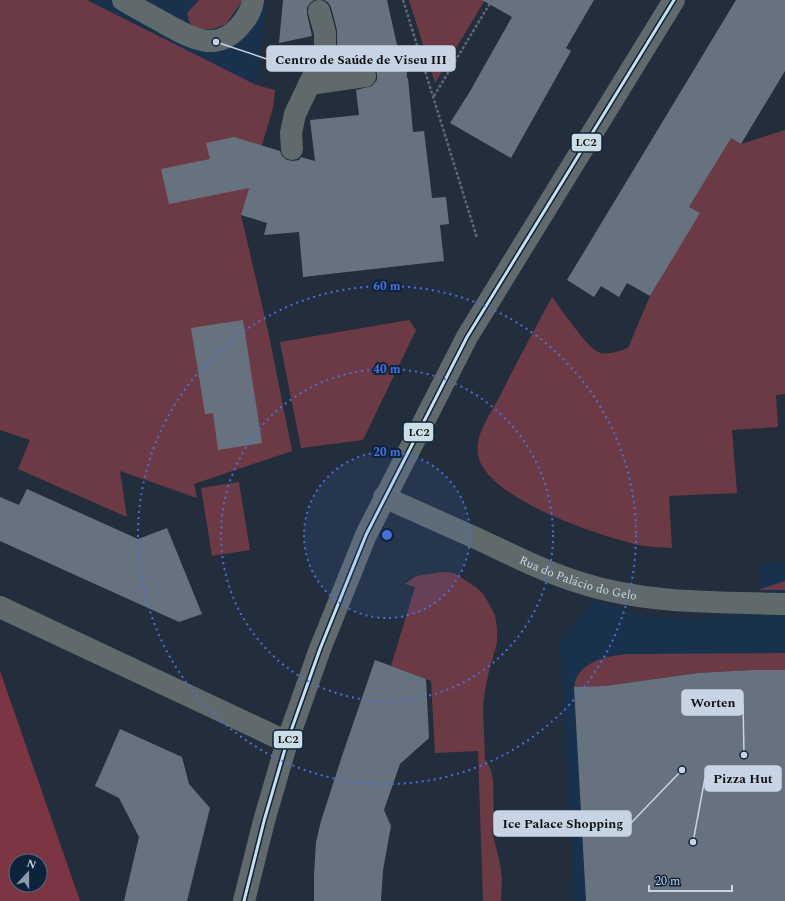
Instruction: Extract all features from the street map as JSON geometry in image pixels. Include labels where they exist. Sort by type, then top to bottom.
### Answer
[{"type":"street","points":[[123,0],[200,41],[210,41],[230,36],[238,29],[249,13],[253,0]]},
{"type":"street","points":[[244,901],[264,821],[288,742],[320,649],[357,556],[384,497],[467,337],[674,0]]},
{"type":"street","points":[[292,149],[291,133],[295,114],[320,62],[325,48],[325,33],[319,11]]},
{"type":"street","points":[[309,84],[365,76]]},
{"type":"street","name":"Rua do Palácio do Gelo","points":[[384,497],[531,564],[582,583],[615,592],[654,598],[694,601],[785,604]]},
{"type":"street","points":[[0,607],[288,742]]},
{"type":"path","points":[[403,0],[477,238]]},
{"type":"path","points":[[434,96],[492,0]]},
{"type":"shaded area","points":[[0,0],[87,0],[256,85],[275,90],[273,108],[241,215],[268,331],[292,451],[194,484],[197,498],[120,471],[127,517],[18,469],[30,440],[0,430]]},
{"type":"shaded area","points":[[87,0],[266,0],[256,85]]},
{"type":"shaded area","points":[[199,0],[243,0],[226,24],[213,29],[195,30],[189,21],[187,13]]},
{"type":"shaded area","points":[[409,0],[485,0],[435,83]]},
{"type":"shaded area","points":[[709,125],[741,144],[785,130],[785,394],[776,395],[778,427],[732,430],[737,493],[669,496],[672,548],[652,547],[621,540],[573,524],[522,500],[501,486],[486,471],[478,455],[479,439],[486,420],[552,297],[581,336],[593,349],[602,353],[610,353],[628,348],[650,296],[699,213],[689,207],[712,169],[692,156]]},
{"type":"shaded area","points":[[409,320],[416,330],[363,440],[301,448],[280,342]]},
{"type":"shaded area","points":[[239,482],[250,550],[212,556],[201,488]]},
{"type":"shaded area","points":[[785,562],[785,901],[574,901],[560,641],[594,600],[639,615],[688,619],[761,611],[760,564]]},
{"type":"shaded area","points":[[442,572],[454,573],[477,588],[484,595],[495,615],[497,643],[489,671],[483,708],[485,759],[491,770],[493,780],[494,820],[492,832],[500,863],[502,879],[501,901],[483,901],[478,751],[435,753],[431,681],[391,666],[415,587],[405,584],[416,576]]},
{"type":"shaded area","points":[[785,581],[785,590],[758,590]]},
{"type":"shaded area","points":[[785,653],[785,670],[698,673],[605,686],[574,687],[581,671],[587,666],[603,658],[611,656],[628,654]]},
{"type":"shaded area","points":[[0,671],[80,901],[0,901]]},
{"type":"building","points":[[283,0],[314,0],[307,8],[312,36],[279,43]]},
{"type":"building","points":[[324,0],[387,0],[401,63],[406,61],[413,132],[424,131],[432,198],[446,197],[449,224],[440,225],[444,261],[303,277],[299,232],[264,235],[267,223],[241,215],[249,188],[169,204],[161,169],[210,159],[206,143],[234,137],[280,151],[282,156],[287,160],[299,160],[301,157],[315,161],[310,120],[359,115],[356,90],[372,86],[377,80],[377,74],[375,68],[369,64],[340,67],[337,52],[337,30],[331,7],[328,2]]},
{"type":"building","points":[[482,0],[594,0],[566,48],[571,51],[511,158],[450,123],[469,93],[512,17]]},
{"type":"building","points":[[736,0],[785,0],[785,71],[741,144],[731,138],[689,207],[700,213],[650,296],[627,283],[619,297],[601,286],[594,297],[567,280]]},
{"type":"building","points":[[243,320],[262,443],[218,450],[213,413],[205,414],[191,328]]},
{"type":"building","points":[[27,489],[138,539],[167,528],[202,614],[179,622],[0,541],[0,497],[19,505]]},
{"type":"building","points":[[375,660],[426,679],[429,738],[400,764],[384,810],[391,826],[383,870],[381,901],[314,901],[316,842],[321,821]]},
{"type":"building","points":[[785,670],[785,901],[586,901],[574,687],[605,686],[698,673]]},
{"type":"building","points":[[120,729],[182,757],[189,784],[210,808],[187,901],[124,901],[139,837],[119,798],[95,786]]},
{"type":"transit line","name":"LC2","points":[[244,901],[264,821],[287,742],[320,649],[366,535],[467,337],[674,0]]},
{"type":"place","name":"Centro de Saúde de Viseu III","points":[[216,42]]},
{"type":"place","name":"Worten","points":[[744,755]]},
{"type":"place","name":"Ice Palace Shopping","points":[[682,770]]},
{"type":"place","name":"Pizza Hut","points":[[693,842]]}]
